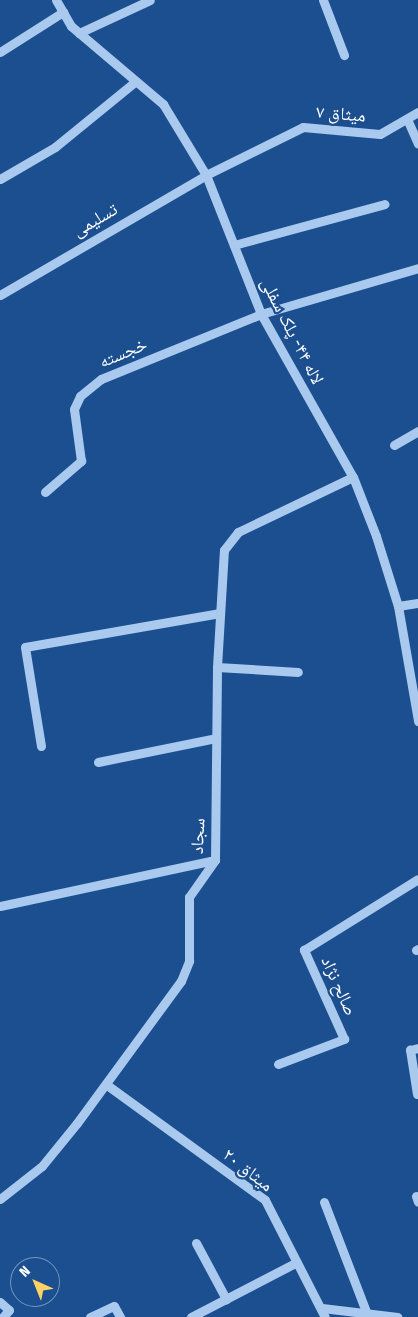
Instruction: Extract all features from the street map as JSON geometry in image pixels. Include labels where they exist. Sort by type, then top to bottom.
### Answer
[{"type":"street","name":"لاله ۴۴- پلک سفلی","points":[[56,0],[79,32],[163,104],[206,175],[261,314],[353,477],[398,606],[418,721]]},
{"type":"street","points":[[79,32],[150,0]]},
{"type":"street","points":[[322,0],[344,55]]},
{"type":"street","points":[[0,52],[63,12]]},
{"type":"street","points":[[0,179],[55,147],[136,81]]},
{"type":"street","name":"میثاق ۷","points":[[206,175],[303,127],[380,134],[418,112]]},
{"type":"street","points":[[407,118],[418,144]]},
{"type":"street","name":"تسلیمی","points":[[0,295],[206,175]]},
{"type":"street","points":[[234,245],[385,204]]},
{"type":"street","points":[[261,314],[418,268]]},
{"type":"street","name":"خجسته","points":[[45,492],[81,461],[73,424],[80,396],[101,379],[261,314]]},
{"type":"street","points":[[394,445],[418,431]]},
{"type":"street","name":"سجاد","points":[[0,1199],[42,1166],[107,1086],[181,981],[189,961],[189,897],[216,860],[216,667],[224,550],[229,541],[238,532],[353,477]]},
{"type":"street","points":[[398,606],[418,603]]},
{"type":"street","points":[[41,746],[25,647],[220,613]]},
{"type":"street","points":[[216,667],[298,672]]},
{"type":"street","points":[[98,762],[216,738]]},
{"type":"street","points":[[0,906],[216,860]]},
{"type":"street","name":"صالح نژاد","points":[[278,1064],[344,1039],[304,950],[418,879]]},
{"type":"street","points":[[417,1094],[410,1050],[418,1048]]},
{"type":"street","name":"میثاق ۲۰","points":[[107,1086],[265,1200],[324,1313]]},
{"type":"street","points":[[324,1202],[367,1314]]},
{"type":"street","points":[[196,1243],[226,1299]]},
{"type":"street","points":[[191,1317],[297,1262]]},
{"type":"street","points":[[0,1302],[9,1310],[3,1317]]},
{"type":"street","points":[[90,1317],[114,1306],[120,1317]]},
{"type":"street","points":[[324,1313],[396,1317]]}]
